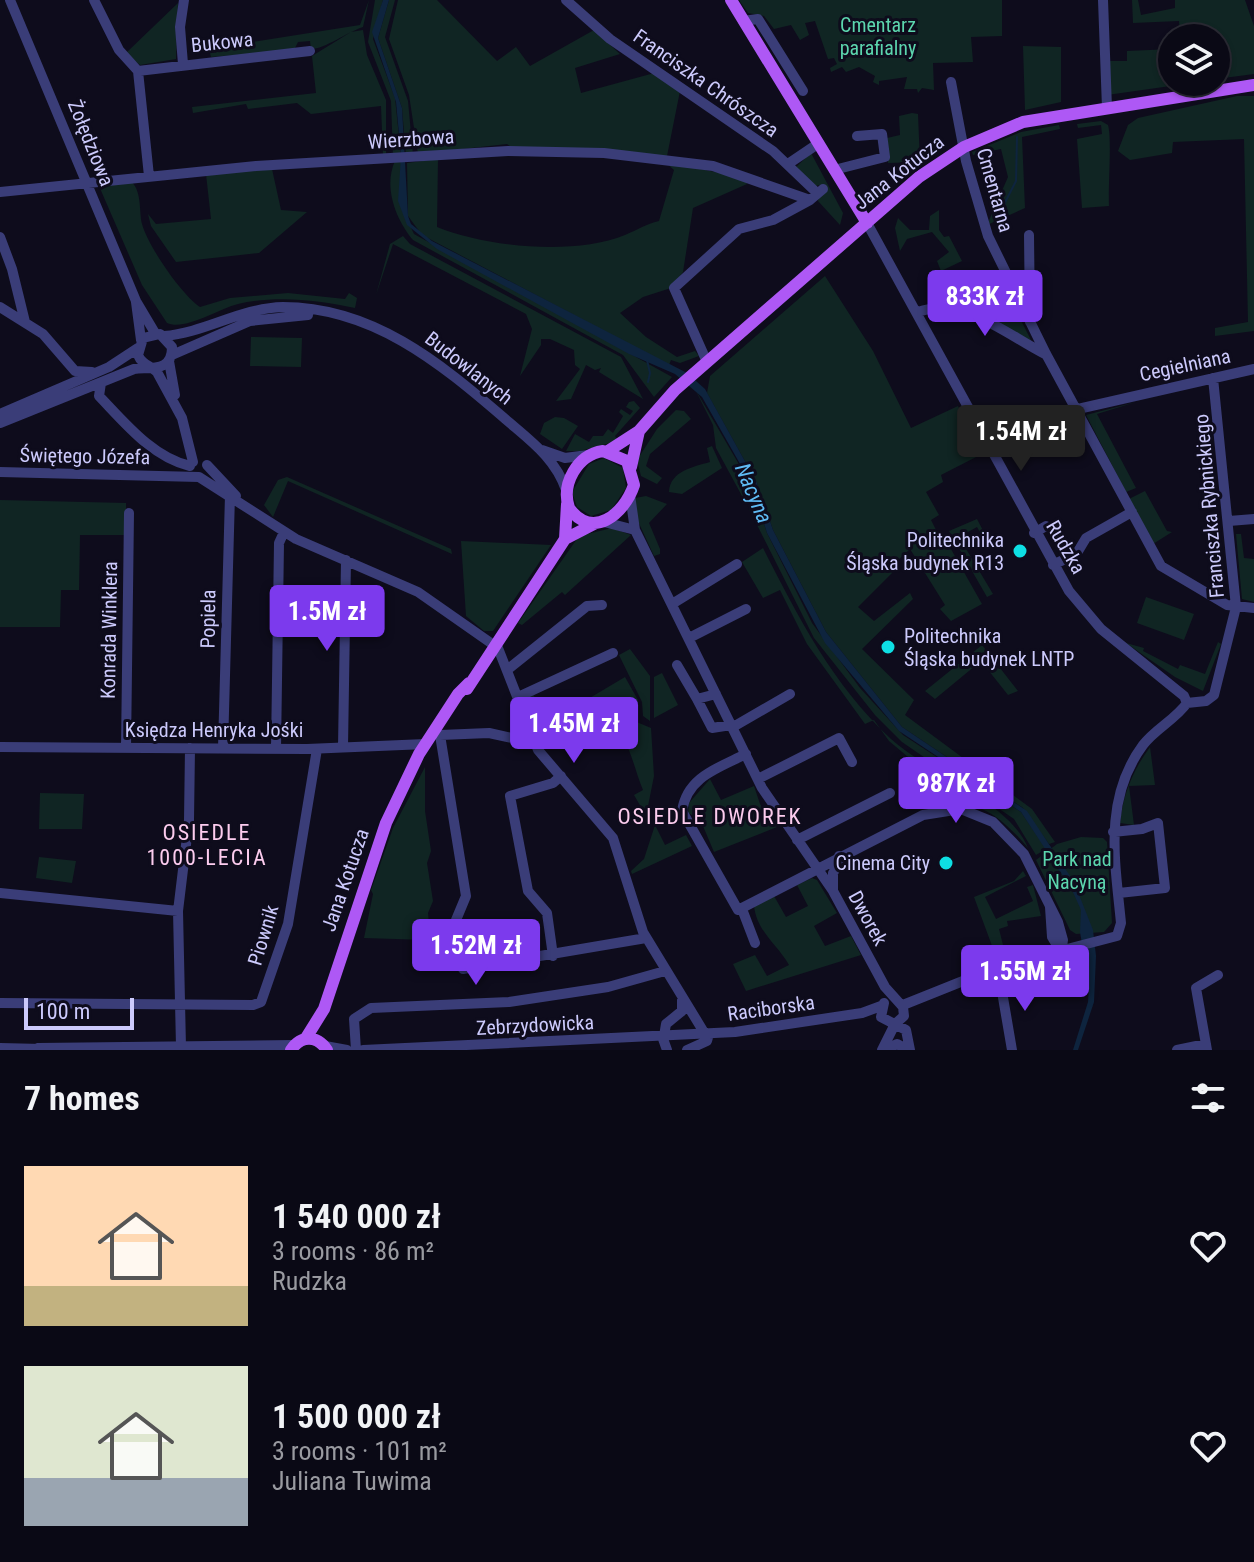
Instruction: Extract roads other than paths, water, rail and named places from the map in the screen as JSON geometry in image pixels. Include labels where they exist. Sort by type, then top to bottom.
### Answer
[{"type":"main road","name":"Rudzka","points":[[731,0],[867,223]]},
{"type":"main road","name":"Jana Kotucza","points":[[608,451],[639,431],[675,390],[929,170],[964,147],[1023,122],[1254,85]]},
{"type":"main road","name":"Jana Kotucza","points":[[631,467],[639,431]]},
{"type":"main road","points":[[565,539],[566,497],[571,476],[590,455],[608,451],[622,457],[631,467],[634,483],[630,495],[616,515],[599,523],[580,520],[566,497]]},
{"type":"main road","name":"Jana Kotucza","points":[[414,768],[440,735],[469,683],[565,539],[599,523]]},
{"type":"main road","name":"Jana Kotucza","points":[[306,1038],[324,1009],[379,840],[426,744],[458,694],[469,683]]},
{"type":"main road","name":"Jana Kotucza","points":[[324,1009],[325,1047]]},
{"type":"main road","points":[[293,1048],[306,1038],[325,1047]]},
{"type":"street","name":"Żołędziowa","points":[[10,0],[136,301],[160,334]]},
{"type":"street","points":[[94,0],[116,45],[138,71],[149,176]]},
{"type":"street","points":[[183,64],[180,22],[184,0]]},
{"type":"street","name":"Franciszka Chrószcza","points":[[566,0],[603,34],[682,85],[788,164]]},
{"type":"street","points":[[1103,0],[1107,108]]},
{"type":"street","name":"Rudzka","points":[[743,21],[752,17],[758,19],[803,91]]},
{"type":"street","name":"Bukowa","points":[[138,71],[310,51]]},
{"type":"street","name":"Cmentarna","points":[[951,82],[982,219],[1046,354],[1164,569],[1236,607]]},
{"type":"street","points":[[834,170],[843,164],[885,157],[882,134],[857,136]]},
{"type":"street","points":[[704,365],[674,288],[739,229],[773,220],[817,194],[788,164],[819,143]]},
{"type":"street","name":"Wierzbowa","points":[[0,192],[256,166],[508,151],[639,156],[713,166],[817,194]]},
{"type":"street","name":"Rudzka","points":[[867,223],[1053,565],[1090,618],[1184,696],[1187,703]]},
{"type":"street","points":[[1029,235],[1030,324]]},
{"type":"street","points":[[0,237],[25,322]]},
{"type":"street","name":"Żołędziowa","points":[[136,301],[140,344]]},
{"type":"street","points":[[0,307],[49,339],[75,371]]},
{"type":"street","name":"Budowlanych","points":[[160,334],[263,309],[300,308],[361,321],[420,350],[542,450],[558,471],[566,497]]},
{"type":"street","points":[[918,312],[931,309],[975,315],[1046,354]]},
{"type":"street","name":"Budowlanych","points":[[171,358],[206,337],[250,321],[322,313]]},
{"type":"street","points":[[0,414],[102,370],[160,334],[171,343],[171,358],[161,367],[134,369],[0,423]]},
{"type":"street","points":[[140,344],[140,361],[151,368]]},
{"type":"street","name":"Świętego Józefa","points":[[171,358],[176,403]]},
{"type":"street","name":"Świętego Józefa","points":[[151,368],[176,403],[198,463],[230,494],[284,532],[418,592],[493,646],[507,670],[534,739],[613,838],[646,938],[707,1034]]},
{"type":"street","name":"Cegielniana","points":[[1078,409],[1254,369]]},
{"type":"street","points":[[75,371],[102,370]]},
{"type":"street","points":[[71,384],[75,371]]},
{"type":"street","name":"Franciszka Rybnickiego","points":[[1187,703],[1206,701],[1214,695],[1236,607],[1213,378]]},
{"type":"street","name":"Świętego Józefa","points":[[101,383],[99,396],[122,421],[165,455],[198,463]]},
{"type":"street","points":[[542,450],[563,458],[590,455]]},
{"type":"street","points":[[198,463],[192,473],[199,477]]},
{"type":"street","name":"Świętego Józefa","points":[[170,476],[198,463]]},
{"type":"street","name":"Świętego Józefa","points":[[0,472],[199,477],[230,494]]},
{"type":"street","name":"Popiela","points":[[223,748],[230,494]]},
{"type":"street","name":"Dworek","points":[[630,495],[635,530],[758,779],[833,891],[888,1004]]},
{"type":"street","points":[[1053,565],[1077,553],[1086,538],[1132,512]]},
{"type":"street","name":"Konrada Winklera","points":[[126,748],[129,513]]},
{"type":"street","points":[[1229,521],[1254,519]]},
{"type":"street","points":[[599,523],[635,530]]},
{"type":"street","points":[[1034,533],[1046,526]]},
{"type":"street","points":[[276,749],[279,543],[284,532]]},
{"type":"street","points":[[343,747],[346,560]]},
{"type":"street","points":[[672,604],[737,564]]},
{"type":"street","points":[[507,670],[587,606],[602,605]]},
{"type":"street","points":[[1236,607],[1254,608]]},
{"type":"street","points":[[689,638],[746,609]]},
{"type":"street","points":[[518,697],[613,653]]},
{"type":"street","points":[[677,665],[712,728],[732,726],[790,694]]},
{"type":"street","points":[[697,699],[716,694]]},
{"type":"street","points":[[1113,832],[1142,829],[1158,823],[1165,888],[1119,893],[1113,832],[1118,799],[1134,759],[1148,739],[1187,703]]},
{"type":"street","points":[[534,739],[526,741],[489,733],[440,735],[466,896],[456,920],[463,969],[646,938]]},
{"type":"street","points":[[758,779],[839,738],[852,762]]},
{"type":"street","name":"Księdza Henryka Jośki","points":[[0,747],[317,749],[426,744]]},
{"type":"street","points":[[181,1047],[178,911],[189,820],[190,748]]},
{"type":"street","name":"Piownik","points":[[179,1004],[261,1002],[288,924],[317,749]]},
{"type":"street","points":[[746,754],[699,778],[685,795],[682,811],[736,908],[742,909],[816,867],[928,813],[965,809],[987,818],[1014,842],[1034,868],[1050,905],[1061,952]]},
{"type":"street","points":[[553,956],[547,913],[528,891],[510,796],[553,783],[561,776]]},
{"type":"street","points":[[797,840],[890,793]]},
{"type":"street","points":[[833,891],[833,873],[840,858]]},
{"type":"street","points":[[0,893],[178,911]]},
{"type":"street","name":"Raciborska","points":[[687,1050],[707,1041],[707,1034],[866,1012],[888,1004],[915,1001],[1006,966],[1117,936],[1121,923],[1119,893]]},
{"type":"street","points":[[742,909],[755,943]]},
{"type":"street","points":[[1057,936],[1079,946]]},
{"type":"street","points":[[1044,957],[1057,936]]},
{"type":"street","points":[[1006,966],[1000,980],[1012,1050]]},
{"type":"street","points":[[356,1050],[354,1019],[371,1008],[509,1002],[608,987],[665,971]]},
{"type":"street","points":[[985,973],[1000,980]]},
{"type":"street","points":[[1177,1050],[1207,1047],[1196,988],[1218,975]]},
{"type":"street","points":[[667,1050],[663,1036],[666,1024],[683,1010],[682,998]]},
{"type":"street","points":[[888,1004],[915,1001]]},
{"type":"street","points":[[0,1003],[179,1004]]},
{"type":"street","points":[[884,1049],[895,1024],[904,1016],[888,1004]]},
{"type":"street","points":[[888,1004],[895,1024],[906,1030],[909,1050]]},
{"type":"street","points":[[884,1049],[888,1004]]},
{"type":"street","name":"Zebrzydowicka","points":[[363,1050],[707,1034]]},
{"type":"street","points":[[884,1049],[897,1044],[909,1050]]},
{"type":"street","points":[[325,1047],[347,1050]]},
{"type":"street","points":[[0,1048],[293,1048]]},
{"type":"water","points":[[383,0],[389,0],[378,38],[402,108],[411,224],[432,241],[687,373],[705,389],[757,483],[773,530],[826,632],[902,727],[1027,811],[1074,882],[1093,930],[1096,956],[1094,1002],[1078,1050],[1073,1050],[1088,1002],[1089,985],[1080,932],[1081,910],[1072,890],[1021,812],[899,731],[825,643],[767,533],[752,485],[702,397],[675,374],[629,354],[437,249],[407,225],[398,201],[401,156],[396,102],[372,32]]},
{"type":"waterway","points":[[996,220],[1016,181],[1017,137]]},
{"type":"waterway","points":[[647,360],[650,373],[648,382]]},
{"type":"place","name":"Politechnika Śląska budynek R13","points":[[1020,551]]},
{"type":"place","name":"Politechnika Śląska budynek LNTP","points":[[888,647]]},
{"type":"place","name":"Cinema City","points":[[946,863]]},
{"type":"district","name":"OSIEDLE DWOREK","points":[[710,816]]},
{"type":"district","name":"OSIEDLE 1000-LECIA","points":[[207,844]]},
{"type":"park label","name":"Cmentarz parafialny","points":[[878,36]]},
{"type":"park label","name":"Park nad Nacyną","points":[[1077,870]]},
{"type":"water label","name":"Nacyna","points":[[754,493]]}]
